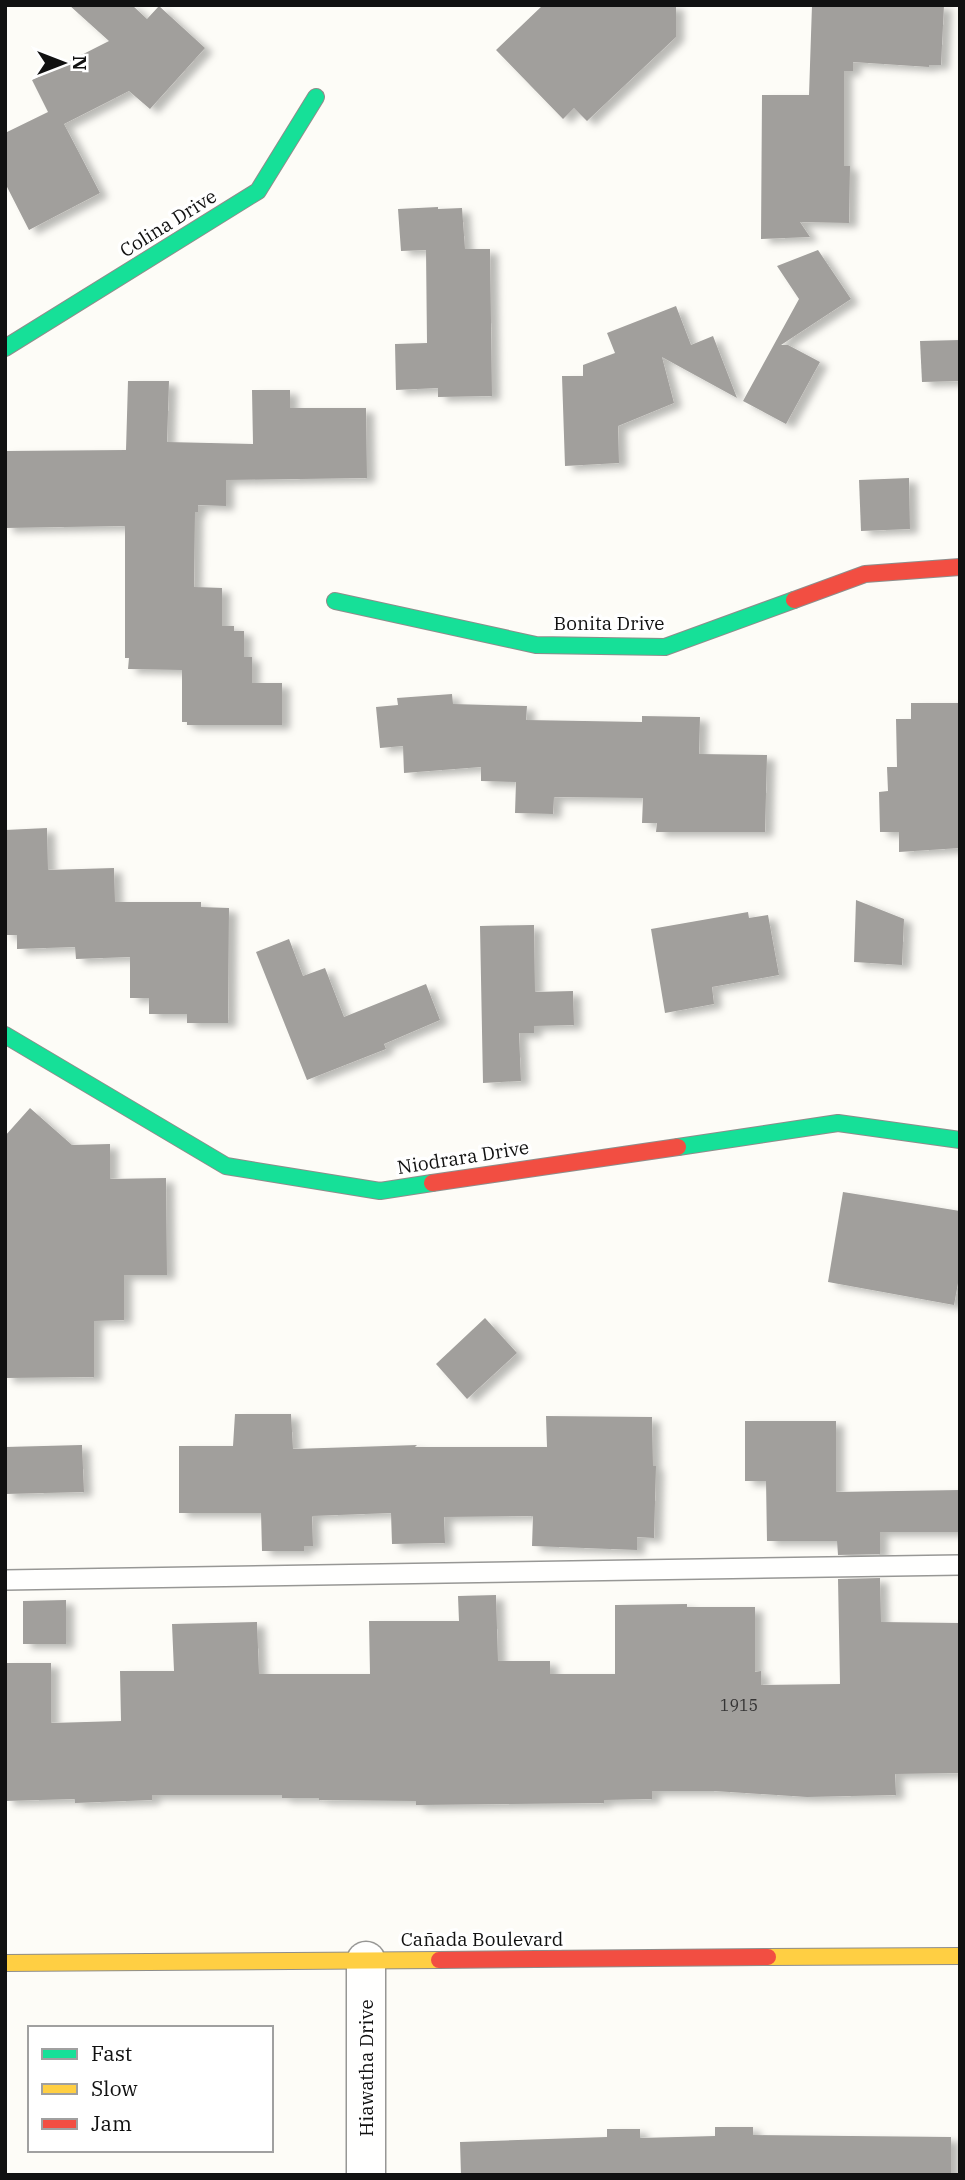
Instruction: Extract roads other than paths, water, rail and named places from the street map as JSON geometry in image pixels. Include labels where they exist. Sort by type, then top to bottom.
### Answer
[{"type":"street","name":"Colina Drive","points":[[5,348],[258,191],[316,97]]},
{"type":"street","name":"Bonita Drive","points":[[335,601],[536,645],[666,647],[865,575],[960,567]]},
{"type":"street","name":"Niodrara Drive","points":[[5,1035],[226,1166],[380,1191],[838,1123],[960,1140]]},
{"type":"street","name":"Cañada Boulevard","points":[[5,1963],[960,1956]]},
{"type":"street","name":"Hiawatha Drive","points":[[366,1961],[366,2175]]},
{"type":"lane","points":[[5,1580],[960,1565]]}]
